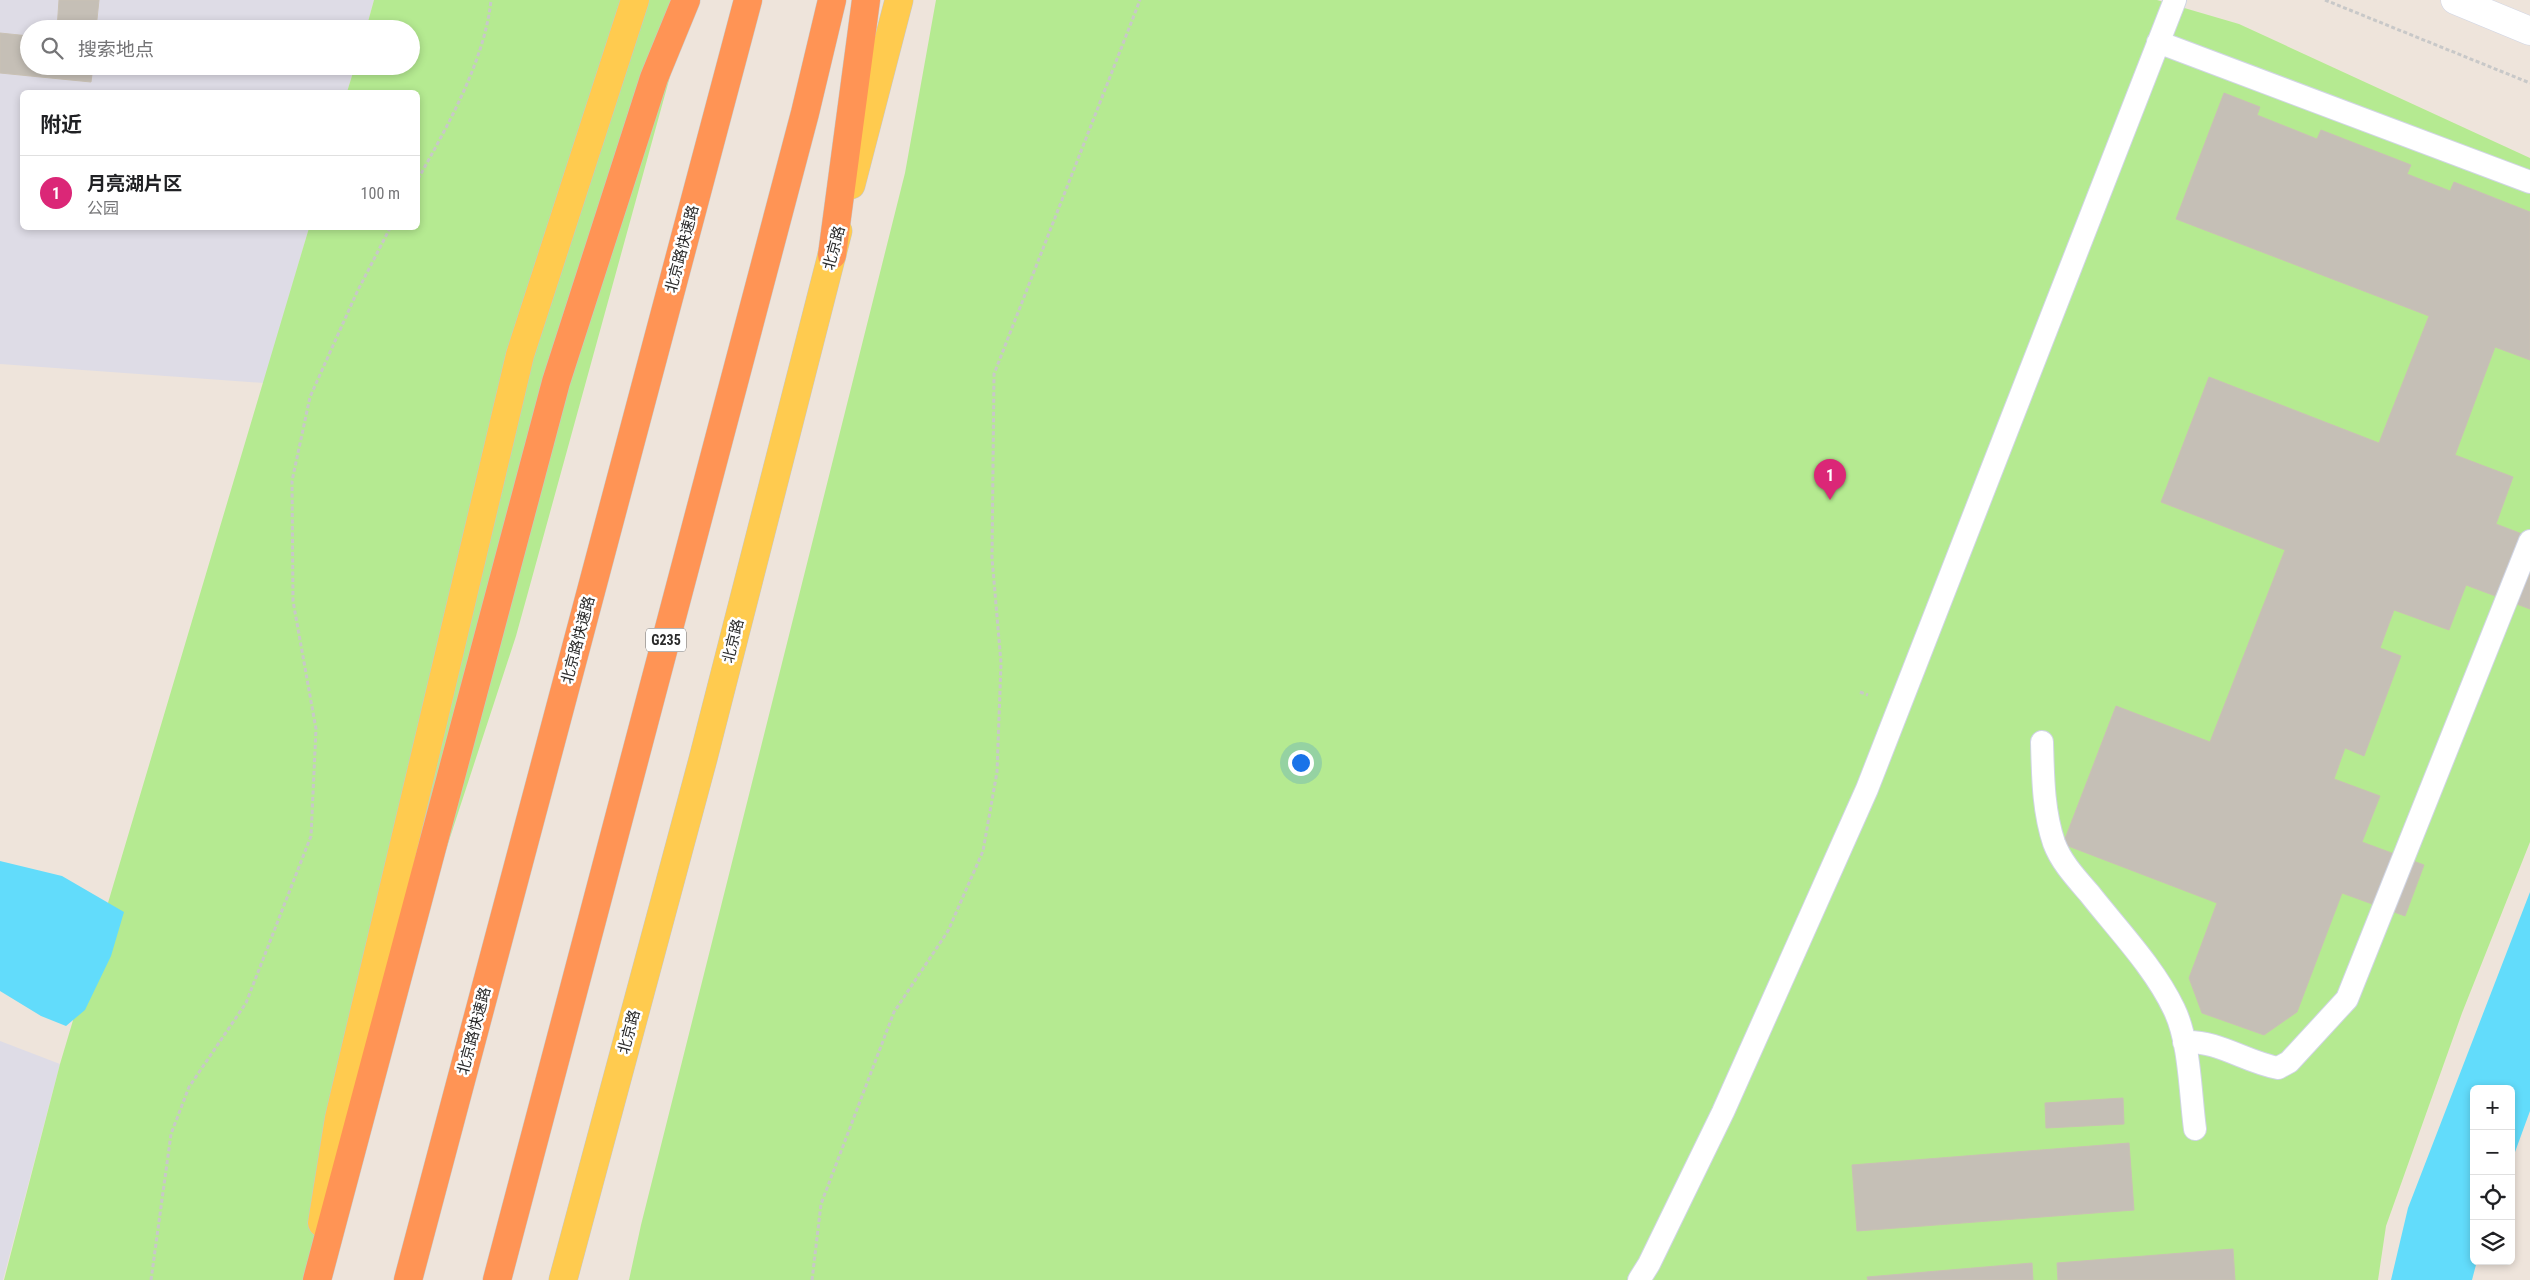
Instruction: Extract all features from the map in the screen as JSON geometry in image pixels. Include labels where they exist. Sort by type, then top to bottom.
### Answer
[{"type":"highway","points":[[317,1280],[556,382],[654,78],[686,0]]},
{"type":"highway","name":"北京路快速路","points":[[408,1280],[748,0]]},
{"type":"highway","name":"G235","points":[[497,1280],[806,113],[832,0]]},
{"type":"highway","points":[[832,255],[866,0]]},
{"type":"main road","points":[[313,1280],[339,1118],[520,355],[634,0]]},
{"type":"main road","name":"北京路","points":[[563,1280],[700,768],[899,0]]},
{"type":"street","points":[[2455,0],[2530,32]]},
{"type":"lane","points":[[1639,1280],[1649,1264],[1723,1112],[1868,789],[2175,0]]},
{"type":"lane","points":[[2158,42],[2530,182]]},
{"type":"lane","points":[[2184,1042],[2197,1041],[2220,1047],[2265,1066],[2278,1068],[2290,1062],[2347,999],[2530,541]]},
{"type":"lane","points":[[2042,742],[2043,788],[2048,820],[2055,845],[2069,869],[2158,981],[2175,1010],[2184,1042],[2194,1129]]},
{"type":"path","points":[[420,175],[454,115],[489,23],[491,0]]},
{"type":"path","points":[[812,1280],[821,1204],[894,1012],[948,931],[983,851],[997,772],[1001,663],[992,558],[994,374],[1140,0]]},
{"type":"path","points":[[2325,0],[2530,83]]},
{"type":"path","points":[[151,1280],[171,1134],[189,1087],[246,1004],[311,836],[316,729],[293,601],[292,481],[310,397],[357,292],[389,230]]},
{"type":"shaded area","points":[[0,0],[374,0],[368,20],[20,20],[20,75],[352,75],[348,90],[20,90],[20,230],[308,230],[264,383],[0,364]]},
{"type":"shaded area","points":[[0,1041],[60,1064],[3,1280],[0,1280]]},
{"type":"green space","points":[[374,0],[691,0],[516,636],[305,1280],[4,1280],[60,1064],[308,230],[420,230],[420,90],[348,90],[352,75],[420,75],[420,20],[368,20]]},
{"type":"green space","points":[[936,0],[2157,0],[2239,24],[2530,158],[2530,842],[2462,1013],[2386,1226],[2378,1280],[629,1280],[641,1225],[905,173]]},
{"type":"water","points":[[0,861],[62,876],[124,912],[111,956],[85,1010],[66,1026],[41,1016],[0,991]]},
{"type":"water","points":[[2530,892],[2530,1111],[2515,1152],[2515,1085],[2470,1085],[2470,1265],[2476,1265],[2472,1280],[2391,1280],[2408,1208]]},
{"type":"building","points":[[59,0],[99,0],[97,20],[58,20]]},
{"type":"building","points":[[0,33],[20,35],[20,75],[0,73]]},
{"type":"building","points":[[20,75],[92,75],[91,82]]},
{"type":"building","points":[[2224,93],[2260,107],[2257,115],[2317,139],[2321,130],[2411,165],[2407,174],[2450,191],[2454,182],[2530,212],[2530,360],[2495,347],[2455,455],[2513,477],[2496,524],[2530,537],[2530,609],[2466,585],[2449,630],[2394,610],[2380,648],[2401,656],[2364,756],[2345,748],[2334,779],[2380,796],[2362,842],[2424,865],[2405,916],[2342,893],[2297,1012],[2264,1035],[2202,1013],[2189,978],[2217,903],[2063,844],[2116,706],[2210,742],[2285,550],[2161,502],[2209,377],[2379,443],[2429,316],[2176,219]]},
{"type":"building","points":[[2123,1098],[2124,1124],[2046,1128],[2045,1103]]},
{"type":"building","points":[[2129,1143],[2134,1210],[1857,1231],[1852,1165]]},
{"type":"building","points":[[2233,1249],[2235,1280],[2058,1280],[2057,1263]]},
{"type":"building","points":[[2032,1263],[2033,1280],[1868,1280],[1867,1277]]},
{"type":"place","name":"月亮湖片区","points":[[1830,500]]}]
